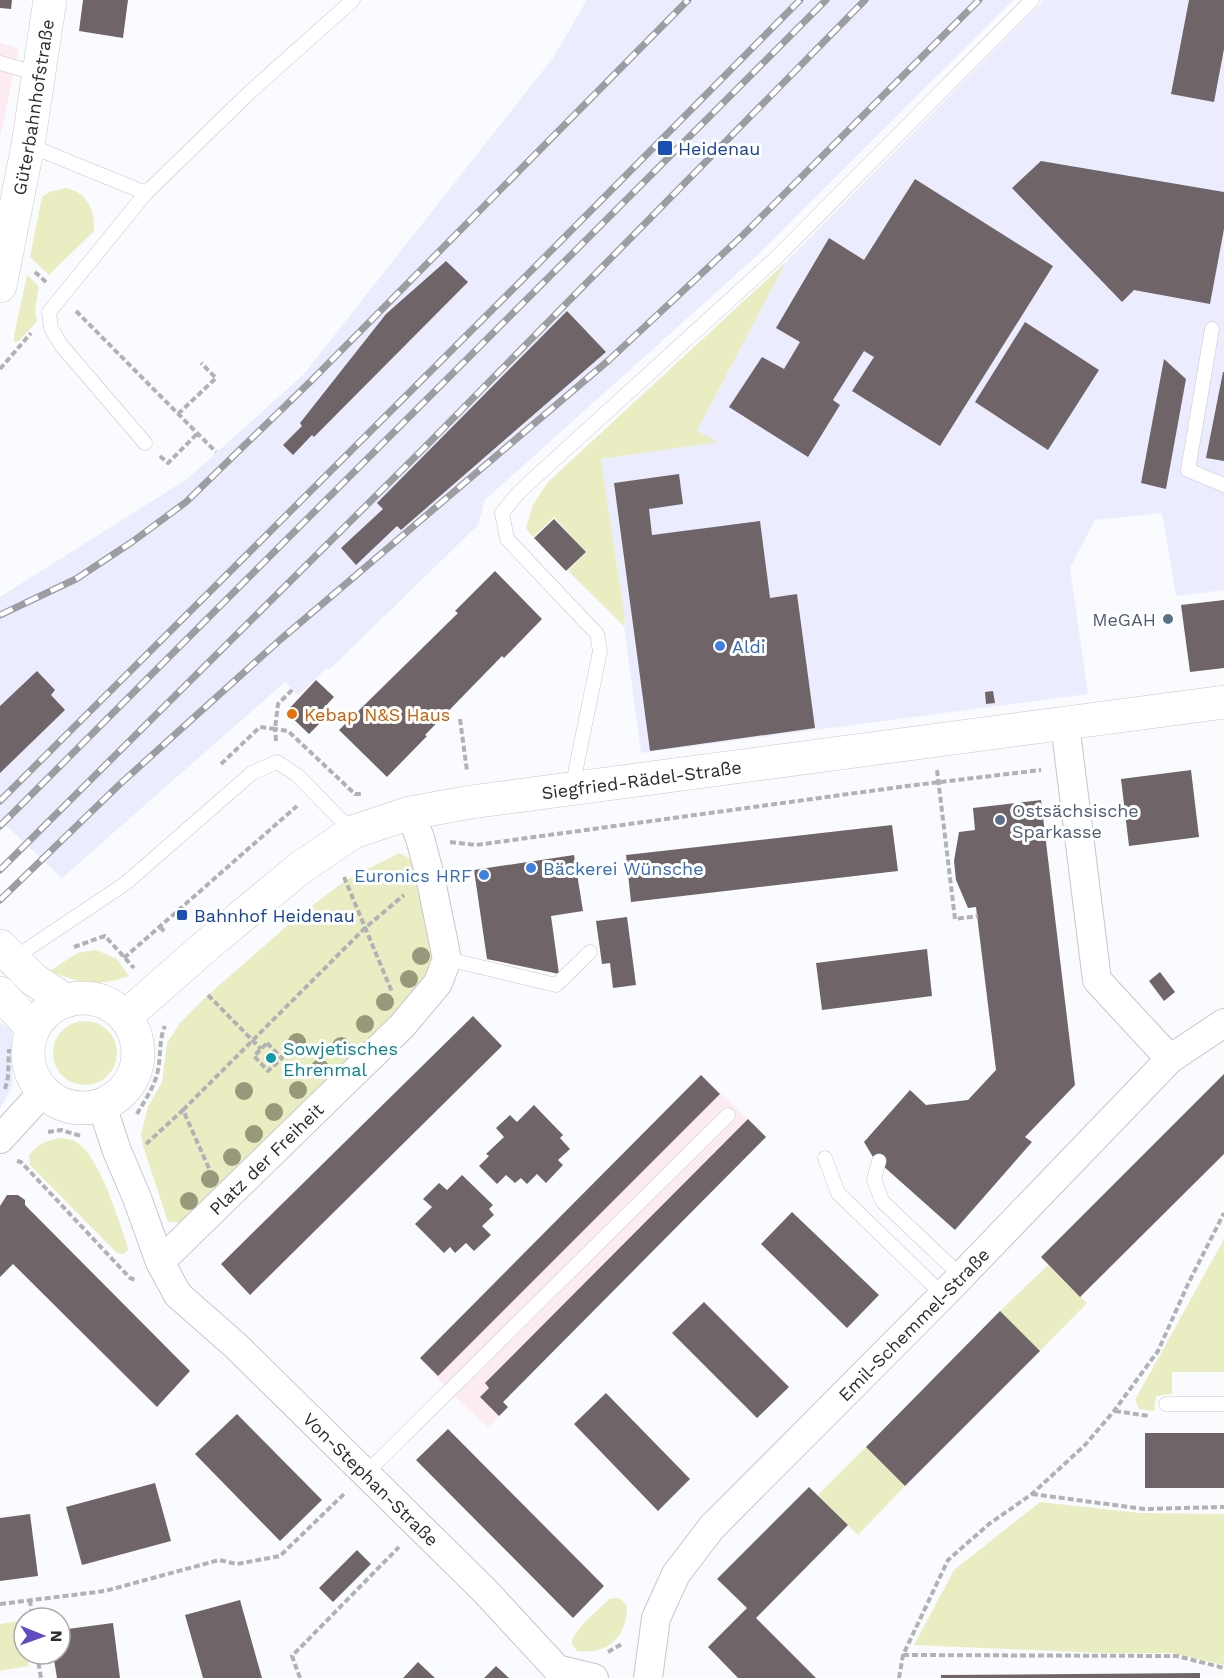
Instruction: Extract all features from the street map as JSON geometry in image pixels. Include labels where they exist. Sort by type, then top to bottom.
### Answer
[{"type":"street","name":"Güterbahnhofstraße","points":[[0,286],[28,145],[50,0]]},
{"type":"street","name":"Siegfried-Rädel-Straße","points":[[126,1017],[207,945],[300,868],[353,832],[415,826],[471,802],[1224,702]]},
{"type":"street","points":[[1065,724],[1097,980],[1170,1059]]},
{"type":"street","points":[[415,826],[430,876],[447,959]]},
{"type":"street","points":[[8,954],[33,979],[66,1001]]},
{"type":"street","name":"Platz der Freiheit","points":[[160,1262],[402,1026],[438,983],[447,959]]},
{"type":"street","points":[[0,993],[33,1029]]},
{"type":"street","points":[[77,998],[98,1000],[118,1010],[126,1017],[138,1041],[137,1068],[124,1091],[114,1100],[102,1106],[81,1109],[70,1108],[43,1092],[36,1083],[28,1051],[33,1029],[47,1012],[56,1005],[77,998]]},
{"type":"street","name":"Emil-Schemmel-Straße","points":[[671,1678],[649,1667],[656,1618],[676,1574],[712,1527],[952,1285],[1170,1059],[1224,1023]]},
{"type":"street","points":[[0,1139],[43,1092]]},
{"type":"street","points":[[102,1106],[160,1262]]},
{"type":"street","name":"Von-Stephan-Straße","points":[[160,1262],[178,1294],[235,1345],[486,1592],[557,1669],[594,1678]]},
{"type":"lane","points":[[145,443],[61,345],[51,328],[49,312],[146,193],[250,92],[353,0]]},
{"type":"lane","points":[[572,790],[600,651],[597,634],[514,548],[507,539],[502,513],[519,492],[776,258],[1032,0]]},
{"type":"lane","points":[[0,63],[39,75]]},
{"type":"lane","points":[[28,145],[146,193]]},
{"type":"lane","points":[[1212,329],[1188,470],[1224,485]]},
{"type":"lane","points":[[8,954],[29,948],[126,883],[252,773],[277,762],[297,775],[353,832]]},
{"type":"lane","points":[[447,959],[556,985],[590,952]]},
{"type":"lane","points":[[365,1474],[728,1115]]},
{"type":"lane","points":[[825,1158],[838,1193],[952,1285]]},
{"type":"lane","points":[[879,1161],[874,1179],[882,1201],[952,1285]]},
{"type":"lane","points":[[1166,1404],[1224,1404]]},
{"type":"path","points":[[62,296],[216,452]]},
{"type":"path","points":[[0,369],[49,312]]},
{"type":"path","points":[[178,414],[216,378],[201,363]]},
{"type":"path","points":[[174,458],[198,433]]},
{"type":"path","points":[[275,729],[278,704],[292,689]]},
{"type":"path","points":[[460,719],[467,773]]},
{"type":"path","points":[[221,764],[260,727],[288,731],[355,795],[367,793]]},
{"type":"path","points":[[933,741],[955,919],[978,916]]},
{"type":"path","points":[[415,826],[476,845],[938,782],[1050,769]]},
{"type":"path","points":[[124,958],[298,805]]},
{"type":"path","points":[[343,873],[400,1009],[402,1026]]},
{"type":"path","points":[[143,1146],[183,1110],[365,928],[424,878],[430,876]]},
{"type":"path","points":[[160,927],[165,932]]},
{"type":"path","points":[[67,949],[105,936],[137,971]]},
{"type":"path","points":[[208,995],[261,1050]]},
{"type":"path","points":[[135,1122],[137,1114],[154,1085],[158,1072],[162,1034],[166,1024]]},
{"type":"path","points":[[267,1043],[282,1058],[268,1071],[254,1056],[261,1050],[267,1043]]},
{"type":"path","points":[[183,1110],[223,1201]]},
{"type":"path","points":[[899,1678],[903,1655],[948,1560],[989,1524],[1032,1494],[1085,1445],[1114,1411],[1158,1351],[1188,1284],[1224,1213]]},
{"type":"path","points":[[1114,1411],[1157,1417],[1166,1404]]},
{"type":"path","points":[[0,1604],[105,1591],[219,1560],[237,1564],[280,1556],[365,1474]]},
{"type":"path","points":[[1032,1494],[1144,1509],[1224,1507]]},
{"type":"path","points":[[300,1678],[292,1656],[418,1527]]},
{"type":"path","points":[[30,1600],[31,1606]]},
{"type":"path","points":[[903,1655],[1177,1656],[1224,1668]]},
{"type":"shaded area","points":[[587,0],[1013,0],[761,252],[485,500],[478,525],[329,670],[327,668],[298,695],[285,682],[62,878],[0,820],[0,597],[187,479],[303,375],[553,58]]},
{"type":"shaded area","points":[[1044,0],[1224,0],[1224,590],[1176,596],[1162,513],[1095,520],[1070,568],[1088,694],[641,753],[625,620],[601,459],[717,442],[697,431],[786,262]]},
{"type":"shaded area","points":[[0,43],[19,48],[0,137]]},
{"type":"shaded area","points":[[0,1023],[12,1029],[13,1053],[12,1087],[0,1109]]},
{"type":"shaded area","points":[[701,1075],[766,1137],[503,1401],[508,1407],[488,1427],[455,1397],[420,1358]]},
{"type":"green space","points":[[66,188],[80,194],[89,204],[94,231],[49,275],[30,257],[42,197],[49,192]]},
{"type":"green space","points":[[786,262],[697,431],[718,442],[601,459],[625,620],[624,626],[568,571],[586,552],[554,517],[533,537],[526,528],[533,505],[548,482]]},
{"type":"green space","points":[[27,275],[39,286],[35,310],[37,321],[19,341],[14,342],[14,336]]},
{"type":"green space","points":[[399,853],[415,861],[436,956],[427,985],[186,1223],[168,1222],[141,1134],[148,1107],[162,1082],[167,1043],[180,1023],[208,995],[296,918],[346,880]]},
{"type":"green space","points":[[96,950],[117,959],[129,976],[99,983],[71,979],[50,971],[77,953]]},
{"type":"green space","points":[[85,1021],[97,1023],[108,1030],[115,1041],[117,1053],[115,1065],[108,1076],[97,1083],[85,1085],[73,1083],[62,1076],[55,1065],[53,1053],[55,1041],[62,1030],[73,1023]]},
{"type":"green space","points":[[59,1138],[73,1140],[82,1147],[99,1171],[127,1244],[128,1250],[123,1254],[117,1253],[30,1165],[29,1156],[38,1146]]},
{"type":"green space","points":[[1224,1239],[1224,1372],[1172,1372],[1172,1394],[1156,1396],[1154,1411],[1139,1409],[1135,1400]]},
{"type":"green space","points":[[1048,1265],[1087,1303],[1040,1351],[1000,1311]]},
{"type":"green space","points":[[866,1447],[905,1486],[858,1535],[818,1495]]},
{"type":"green space","points":[[1040,1502],[1140,1513],[1224,1514],[1224,1665],[1172,1653],[1101,1653],[914,1645],[954,1570]]},
{"type":"green space","points":[[609,1599],[621,1599],[627,1606],[624,1627],[614,1642],[598,1650],[577,1651],[572,1644],[576,1633]]},
{"type":"green space","points":[[12,1622],[12,1666],[29,1666],[0,1671],[0,1624]]},
{"type":"building","points":[[0,0],[12,0],[11,9],[0,8]]},
{"type":"building","points":[[83,0],[128,0],[123,38],[79,31]]},
{"type":"building","points":[[1189,0],[1224,0],[1224,49],[1214,102],[1171,94]]},
{"type":"building","points":[[1041,161],[1224,192],[1224,229],[1210,304],[1134,290],[1122,302],[1012,188]]},
{"type":"building","points":[[915,179],[1053,266],[940,446],[852,391],[874,357],[864,351],[833,400],[840,405],[808,457],[729,407],[762,357],[784,369],[800,342],[776,328],[829,238],[864,260]]},
{"type":"building","points":[[446,261],[468,282],[314,437],[312,435],[293,455],[283,445],[302,426],[300,423],[386,314]]},
{"type":"building","points":[[567,311],[606,352],[401,530],[397,526],[356,565],[341,548],[383,509],[377,503]]},
{"type":"building","points":[[1025,322],[1099,370],[1048,450],[975,402]]},
{"type":"building","points":[[1164,359],[1186,379],[1166,489],[1141,483]]},
{"type":"building","points":[[1224,372],[1224,461],[1206,458]]},
{"type":"building","name":"Aldi","points":[[679,474],[683,504],[649,509],[652,535],[760,521],[770,598],[797,594],[815,728],[650,751],[614,483]]},
{"type":"building","points":[[554,519],[586,552],[566,571],[534,538]]},
{"type":"building","points":[[495,571],[542,619],[504,658],[502,656],[387,777],[339,730],[458,613],[455,611]]},
{"type":"building","points":[[1224,600],[1224,668],[1190,672],[1181,605]]},
{"type":"building","points":[[37,671],[55,690],[51,695],[65,710],[0,773],[0,706]]},
{"type":"building","points":[[316,680],[334,697],[319,713],[324,719],[309,734],[286,712]]},
{"type":"building","points":[[993,691],[995,703],[986,704],[985,692]]},
{"type":"building","points":[[1191,770],[1199,837],[1129,846],[1121,779]]},
{"type":"building","points":[[1041,800],[1075,1085],[1025,1137],[1032,1142],[955,1230],[873,1157],[864,1142],[910,1090],[926,1105],[968,1100],[996,1070],[976,907],[968,908],[956,880],[954,861],[959,832],[975,830],[973,808]]},
{"type":"building","points":[[892,825],[898,871],[631,902],[626,855]]},
{"type":"building","points":[[574,855],[583,911],[551,916],[559,974],[487,959],[474,870]]},
{"type":"building","points":[[627,917],[636,985],[613,988],[610,963],[602,964],[596,921]]},
{"type":"building","points":[[927,949],[932,996],[822,1010],[816,963]]},
{"type":"building","points":[[1160,972],[1175,992],[1164,1001],[1149,981]]},
{"type":"building","points":[[473,1016],[502,1046],[250,1295],[221,1264]]},
{"type":"building","points":[[1224,1074],[1224,1154],[1080,1297],[1041,1257]]},
{"type":"building","points":[[701,1075],[720,1094],[438,1376],[420,1358]]},
{"type":"building","points":[[534,1105],[563,1135],[560,1138],[570,1149],[558,1160],[563,1165],[546,1183],[537,1174],[527,1184],[521,1178],[515,1183],[506,1175],[497,1184],[479,1166],[489,1156],[486,1154],[504,1137],[496,1128],[510,1115],[517,1122]]},
{"type":"building","points":[[748,1119],[766,1137],[503,1402],[508,1407],[499,1416],[480,1397],[489,1388],[485,1383]]},
{"type":"building","points":[[462,1175],[493,1205],[489,1209],[494,1215],[482,1226],[491,1235],[474,1251],[466,1243],[455,1253],[450,1247],[444,1253],[415,1224],[432,1207],[423,1199],[439,1183],[447,1190]]},
{"type":"building","points":[[7,1195],[18,1195],[25,1200],[25,1205],[190,1371],[157,1407],[13,1264],[0,1277],[0,1206]]},
{"type":"building","points":[[792,1212],[879,1295],[847,1328],[761,1244]]},
{"type":"building","points":[[704,1302],[789,1387],[757,1418],[672,1333]]},
{"type":"building","points":[[1000,1311],[1040,1351],[905,1486],[866,1447]]},
{"type":"building","points":[[606,1393],[690,1479],[658,1511],[574,1424]]},
{"type":"building","points":[[237,1414],[322,1500],[280,1541],[195,1454]]},
{"type":"building","points":[[448,1429],[604,1586],[573,1618],[416,1460]]},
{"type":"building","points":[[1145,1433],[1224,1433],[1224,1488],[1145,1488]]},
{"type":"building","points":[[155,1483],[171,1541],[82,1565],[66,1507]]},
{"type":"building","points":[[809,1487],[848,1525],[756,1618],[816,1678],[738,1678],[708,1647],[747,1608],[717,1579]]},
{"type":"building","points":[[30,1514],[38,1576],[0,1581],[0,1518]]},
{"type":"building","points":[[357,1550],[371,1564],[333,1602],[319,1588]]},
{"type":"building","points":[[240,1600],[262,1678],[203,1678],[185,1615]]},
{"type":"building","points":[[113,1623],[120,1678],[57,1678],[55,1666],[72,1666],[72,1628]]},
{"type":"building","points":[[418,1662],[435,1678],[403,1678]]},
{"type":"building","points":[[496,1666],[509,1678],[484,1678]]},
{"type":"building","points":[[1200,1673],[1200,1678],[941,1678],[941,1675]]},
{"type":"railway","points":[[0,615],[76,579],[132,542],[186,502],[311,381],[688,0]]},
{"type":"railway","points":[[0,801],[800,0]]},
{"type":"railway","points":[[0,826],[826,0]]},
{"type":"railway","points":[[0,870],[424,448],[865,0]]},
{"type":"railway","points":[[0,900],[120,784],[281,639],[609,360],[743,235],[979,0]]},
{"type":"place","name":"Heidenau","points":[[665,148]]},
{"type":"place","name":"MeGAH","points":[[1168,619]]},
{"type":"place","name":"Aldi","points":[[720,646]]},
{"type":"place","name":"Kebap N&S Haus","points":[[292,714]]},
{"type":"place","name":"Ostsächsische Sparkasse","points":[[1000,820]]},
{"type":"place","name":"Bäckerei Wünsche","points":[[531,868]]},
{"type":"place","name":"Euronics HRF","points":[[484,875]]},
{"type":"place","name":"Bahnhof Heidenau","points":[[182,915]]},
{"type":"place","name":"Sowjetisches Ehrenmal","points":[[271,1058]]}]
